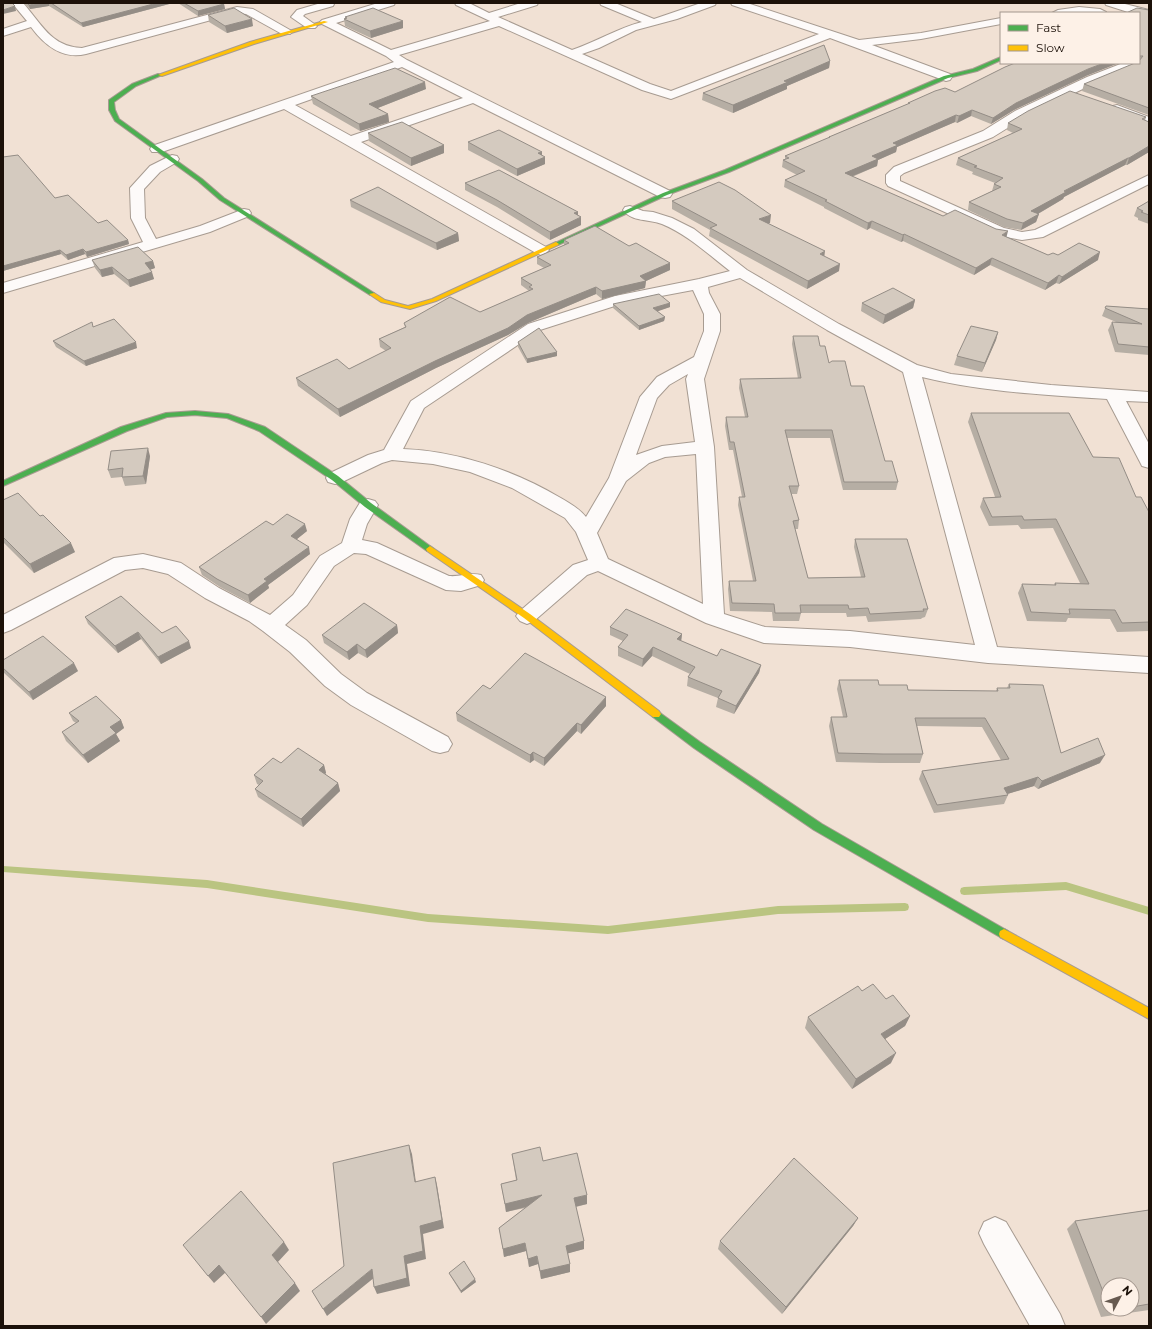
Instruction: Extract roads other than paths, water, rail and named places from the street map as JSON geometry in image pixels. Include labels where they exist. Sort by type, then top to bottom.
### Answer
[{"type":"street","points":[[17,3],[26,12],[45,38],[66,51],[74,52],[82,52],[237,10],[249,11],[286,32]]},
{"type":"street","points":[[390,3],[286,32],[222,52],[160,75],[120,92],[111,101],[112,110],[117,120],[172,159],[222,198],[383,301],[408,308],[434,300],[540,250],[665,194],[727,171],[946,77],[984,68],[1000,59]]},
{"type":"street","points":[[460,3],[646,87],[671,95],[827,34]]},
{"type":"street","points":[[390,54],[495,19],[533,3]]},
{"type":"street","points":[[605,3],[653,22]]},
{"type":"street","points":[[572,54],[595,46],[632,28],[710,3]]},
{"type":"street","points":[[736,3],[856,43],[946,77]]},
{"type":"street","points":[[310,26],[297,16],[301,12],[328,4],[356,6],[370,9]]},
{"type":"street","points":[[1065,12],[1098,9],[1113,4],[1149,13]]},
{"type":"street","points":[[856,43],[921,36],[1000,21]]},
{"type":"street","points":[[326,22],[390,54],[403,63],[665,194]]},
{"type":"street","points":[[3,33],[33,23]]},
{"type":"street","points":[[157,149],[403,63]]},
{"type":"street","points":[[1132,64],[1067,92],[1011,119],[988,134],[899,170],[893,175],[893,183],[1000,232],[1022,236],[1038,234],[1149,179]]},
{"type":"street","points":[[1067,92],[1082,97]]},
{"type":"street","points":[[350,141],[474,98]]},
{"type":"street","points":[[284,104],[540,250]]},
{"type":"street","points":[[1105,105],[1149,121]]},
{"type":"street","points":[[151,244],[138,218],[137,188],[155,169],[172,159]]},
{"type":"street","points":[[630,210],[640,215],[660,218],[689,232],[742,273],[833,327],[911,369],[951,379],[1149,397]]},
{"type":"street","points":[[3,288],[205,229],[244,213]]},
{"type":"street","points":[[391,454],[417,406],[534,327],[621,299],[700,284],[742,273]]},
{"type":"street","points":[[700,284],[701,293],[712,314],[712,331],[695,379],[705,447],[714,618]]},
{"type":"street","points":[[587,533],[618,478],[649,397],[663,381],[703,359]]},
{"type":"street","points":[[911,369],[988,655]]},
{"type":"street","points":[[1114,395],[1149,462]]},
{"type":"street","points":[[3,484],[124,429],[166,415],[195,413],[228,416],[262,429],[335,478],[368,505],[527,616],[697,745],[818,828],[1035,952],[1149,1014]]},
{"type":"street","points":[[618,478],[642,459],[662,452],[705,447]]},
{"type":"street","points":[[335,478],[375,459],[391,454],[412,454],[478,469],[510,480],[539,492],[573,515],[587,533],[599,563],[714,618],[764,635],[850,639],[988,655],[1149,665]]},
{"type":"street","points":[[351,546],[353,533],[359,518],[368,505]]},
{"type":"street","points":[[271,626],[300,600],[326,561],[351,546],[370,548],[446,582],[461,584],[474,580]]},
{"type":"street","points":[[3,625],[121,563],[143,561],[174,568],[212,593],[256,616],[271,626],[298,646],[333,680],[359,699],[440,744]]},
{"type":"street","points":[[527,616],[580,570],[599,563]]},
{"type":"street","points":[[995,1233],[1048,1326]]},
{"type":"waterway","points":[[3,869],[207,884],[428,918],[608,930],[778,910],[905,907]]},
{"type":"waterway","points":[[964,891],[1066,886],[1149,911]]}]
